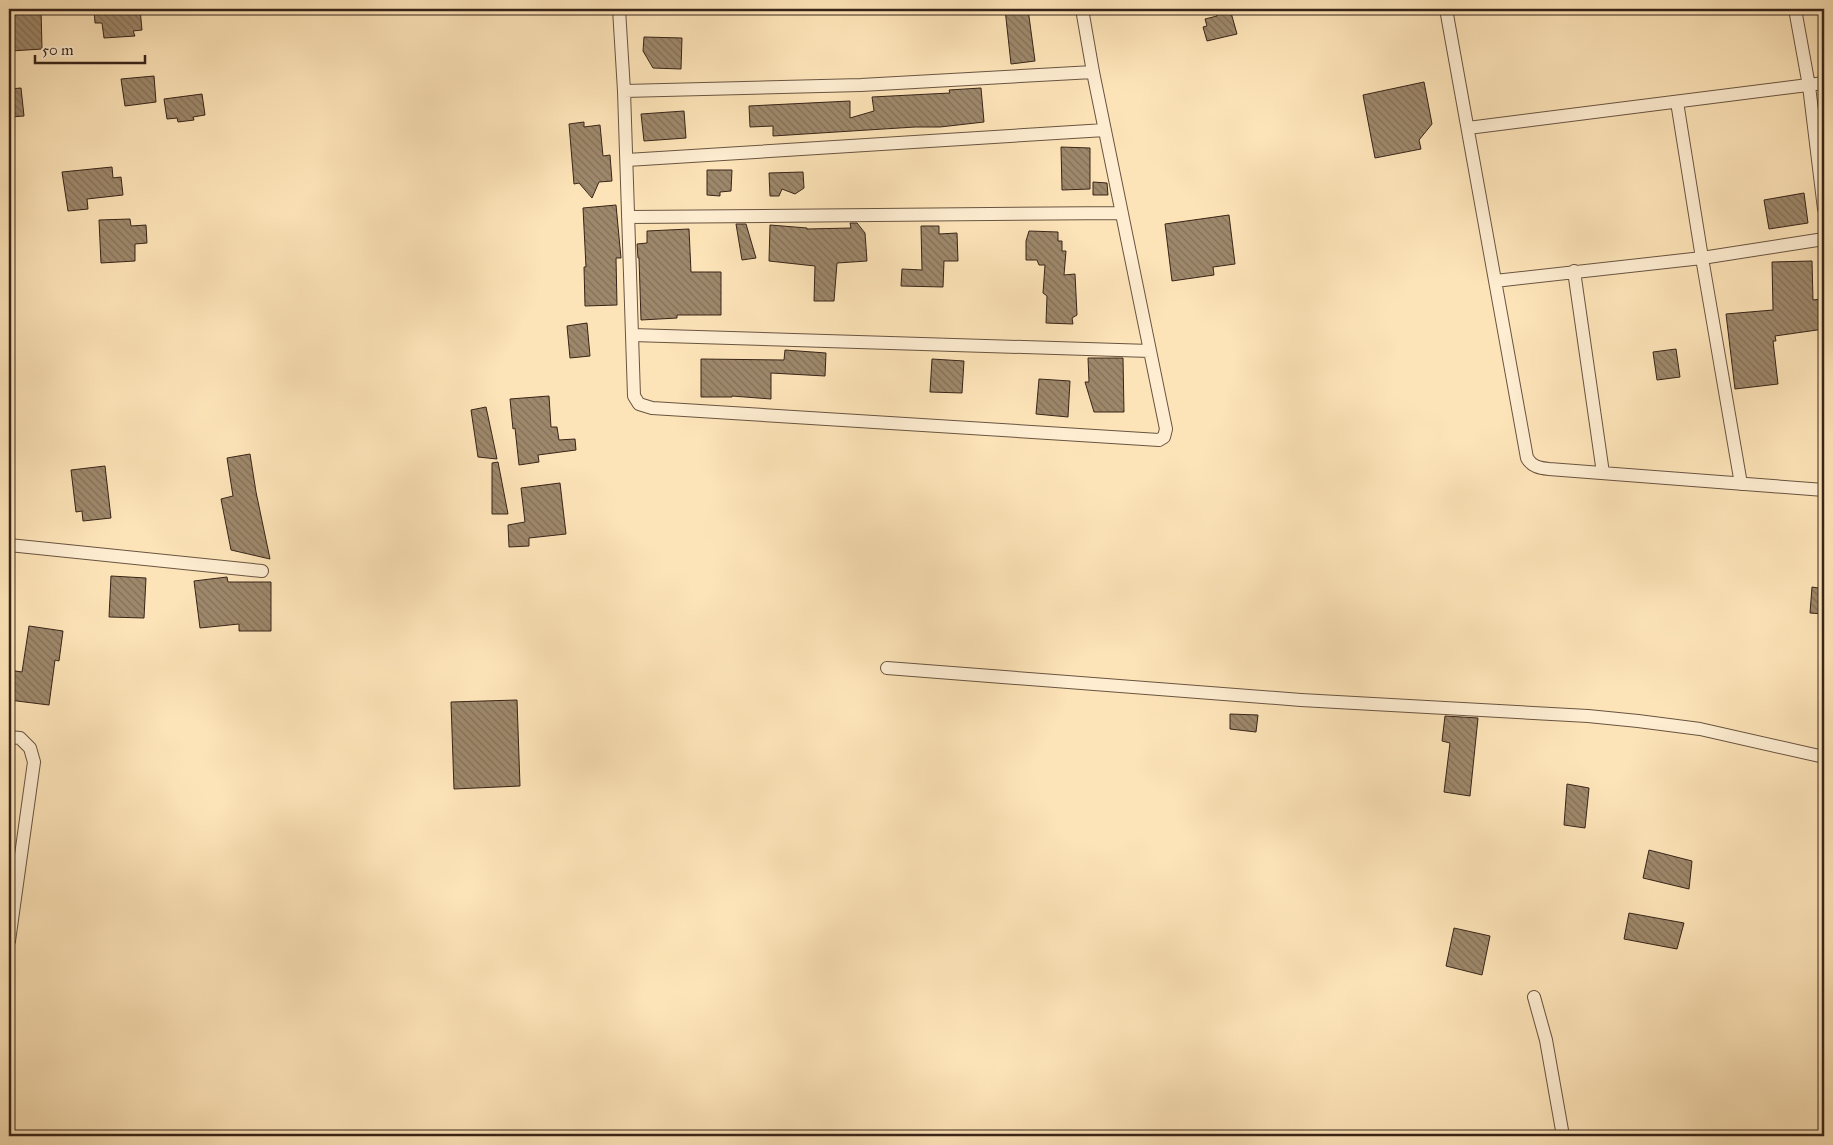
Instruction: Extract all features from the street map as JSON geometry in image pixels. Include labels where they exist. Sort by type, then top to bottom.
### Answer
[{"type":"street","points":[[619,9],[627,160],[634,396],[639,404],[652,408],[1159,440],[1164,437],[1166,429],[1093,72],[1082,9]]},
{"type":"street","points":[[1446,9],[1527,458],[1530,464],[1542,468],[1824,490]]},
{"type":"street","points":[[1795,9],[1809,86],[1824,209]]},
{"type":"street","points":[[624,91],[861,84],[1093,72]]},
{"type":"street","points":[[1468,128],[1824,83]]},
{"type":"street","points":[[1678,102],[1702,258],[1741,484]]},
{"type":"street","points":[[627,160],[1105,130]]},
{"type":"street","points":[[628,217],[1122,213]]},
{"type":"street","points":[[1495,281],[1702,258],[1824,239]]},
{"type":"street","points":[[1574,271],[1603,473]]},
{"type":"street","points":[[632,335],[1150,351]]},
{"type":"street","points":[[9,545],[262,571]]},
{"type":"street","points":[[887,668],[1338,702],[1588,716],[1700,729],[1824,757]]},
{"type":"street","points":[[9,737],[20,738],[30,748],[34,762],[9,940]]},
{"type":"street","points":[[9,849],[22,845]]},
{"type":"street","points":[[1534,997],[1550,1056],[1563,1136]]},
{"type":"building","points":[[9,9],[41,9],[42,49],[11,51]]},
{"type":"building","points":[[94,9],[140,9],[142,30],[133,31],[135,36],[104,38],[102,23],[95,23]]},
{"type":"building","points":[[1005,9],[1028,9],[1035,61],[1011,64]]},
{"type":"building","points":[[1215,9],[1230,9],[1237,34],[1207,41],[1203,27],[1207,26],[1205,19],[1217,16]]},
{"type":"building","points":[[644,37],[682,38],[681,69],[653,68],[643,51]]},
{"type":"building","points":[[154,76],[156,102],[125,106],[121,79]]},
{"type":"building","points":[[1424,82],[1432,124],[1419,140],[1421,149],[1375,158],[1363,95]]},
{"type":"building","points":[[21,88],[24,116],[9,117],[9,89]]},
{"type":"building","points":[[981,88],[984,122],[940,127],[773,136],[773,126],[750,127],[749,106],[850,101],[850,118],[874,111],[872,97],[950,93],[949,90]]},
{"type":"building","points":[[202,94],[205,115],[193,117],[194,120],[178,122],[177,118],[167,119],[164,99]]},
{"type":"building","points":[[684,111],[686,138],[644,141],[641,114]]},
{"type":"building","points":[[584,122],[584,127],[600,125],[603,156],[610,155],[612,181],[599,182],[592,198],[579,183],[574,184],[569,124]]},
{"type":"building","points":[[1061,147],[1090,148],[1090,189],[1062,190]]},
{"type":"building","points":[[112,167],[113,178],[121,177],[123,195],[87,199],[88,209],[68,211],[62,172]]},
{"type":"building","points":[[707,170],[732,170],[731,191],[720,192],[720,196],[707,195]]},
{"type":"building","points":[[803,172],[804,188],[795,194],[782,189],[779,196],[770,196],[769,173]]},
{"type":"building","points":[[1093,182],[1107,183],[1108,195],[1093,195]]},
{"type":"building","points":[[1804,193],[1808,223],[1769,229],[1764,200]]},
{"type":"building","points":[[616,205],[621,258],[616,258],[617,305],[585,306],[584,267],[586,267],[583,208]]},
{"type":"building","points":[[1229,215],[1235,264],[1213,267],[1214,275],[1172,281],[1165,224]]},
{"type":"building","points":[[130,219],[131,226],[146,225],[147,243],[135,244],[135,261],[101,263],[99,220]]},
{"type":"building","points":[[850,223],[857,223],[865,233],[867,261],[837,263],[834,301],[814,301],[815,266],[769,261],[770,225],[807,229],[851,228]]},
{"type":"building","points":[[736,224],[746,224],[756,258],[742,260]]},
{"type":"building","points":[[921,226],[939,226],[939,234],[957,233],[958,261],[944,261],[943,287],[901,286],[902,269],[922,270]]},
{"type":"building","points":[[689,229],[691,272],[721,272],[721,315],[677,315],[677,318],[641,320],[637,244],[647,243],[647,231]]},
{"type":"building","points":[[1029,231],[1058,232],[1058,241],[1062,241],[1062,251],[1066,251],[1064,275],[1075,274],[1077,315],[1072,318],[1073,324],[1046,323],[1047,296],[1043,293],[1045,265],[1039,265],[1037,260],[1026,260],[1026,241]]},
{"type":"building","points":[[1812,261],[1813,300],[1821,299],[1824,329],[1775,336],[1776,341],[1773,341],[1778,384],[1735,389],[1726,314],[1773,310],[1772,262]]},
{"type":"building","points":[[587,323],[590,356],[570,358],[567,326]]},
{"type":"building","points":[[1676,349],[1680,377],[1657,380],[1653,352]]},
{"type":"building","points":[[785,350],[826,353],[825,376],[771,373],[771,399],[732,396],[701,397],[701,359],[784,360]]},
{"type":"building","points":[[1088,358],[1123,358],[1124,412],[1094,412],[1085,382],[1089,382]]},
{"type":"building","points":[[932,359],[964,361],[962,393],[930,392]]},
{"type":"building","points":[[1039,379],[1070,381],[1068,417],[1036,414]]},
{"type":"building","points":[[549,396],[551,427],[557,427],[559,440],[575,439],[576,450],[538,455],[539,462],[519,465],[510,399]]},
{"type":"building","points":[[486,407],[497,459],[478,457],[471,410]]},
{"type":"building","points":[[250,454],[270,559],[231,550],[221,499],[233,496],[227,458]]},
{"type":"building","points":[[498,462],[508,514],[492,514],[492,463]]},
{"type":"building","points":[[105,466],[111,518],[83,521],[82,511],[76,512],[71,470]]},
{"type":"building","points":[[560,483],[566,534],[529,538],[529,546],[509,547],[508,525],[525,522],[521,488]]},
{"type":"building","points":[[111,576],[146,578],[144,618],[109,617]]},
{"type":"building","points":[[227,577],[228,582],[271,582],[271,631],[239,631],[239,624],[200,628],[194,581]]},
{"type":"building","points":[[1812,587],[1824,589],[1824,614],[1810,613]]},
{"type":"building","points":[[29,626],[63,631],[59,661],[55,660],[49,705],[9,700],[9,670],[22,672]]},
{"type":"building","points":[[517,700],[520,786],[454,789],[451,702]]},
{"type":"building","points":[[1230,714],[1258,715],[1256,732],[1230,729]]},
{"type":"building","points":[[1445,716],[1478,718],[1470,796],[1444,792],[1450,743],[1442,741]]},
{"type":"building","points":[[1567,784],[1589,788],[1585,828],[1564,825]]},
{"type":"building","points":[[1649,850],[1692,861],[1689,889],[1643,878]]},
{"type":"building","points":[[1629,913],[1684,923],[1677,949],[1624,939]]},
{"type":"building","points":[[1454,928],[1490,936],[1482,975],[1446,966]]}]
